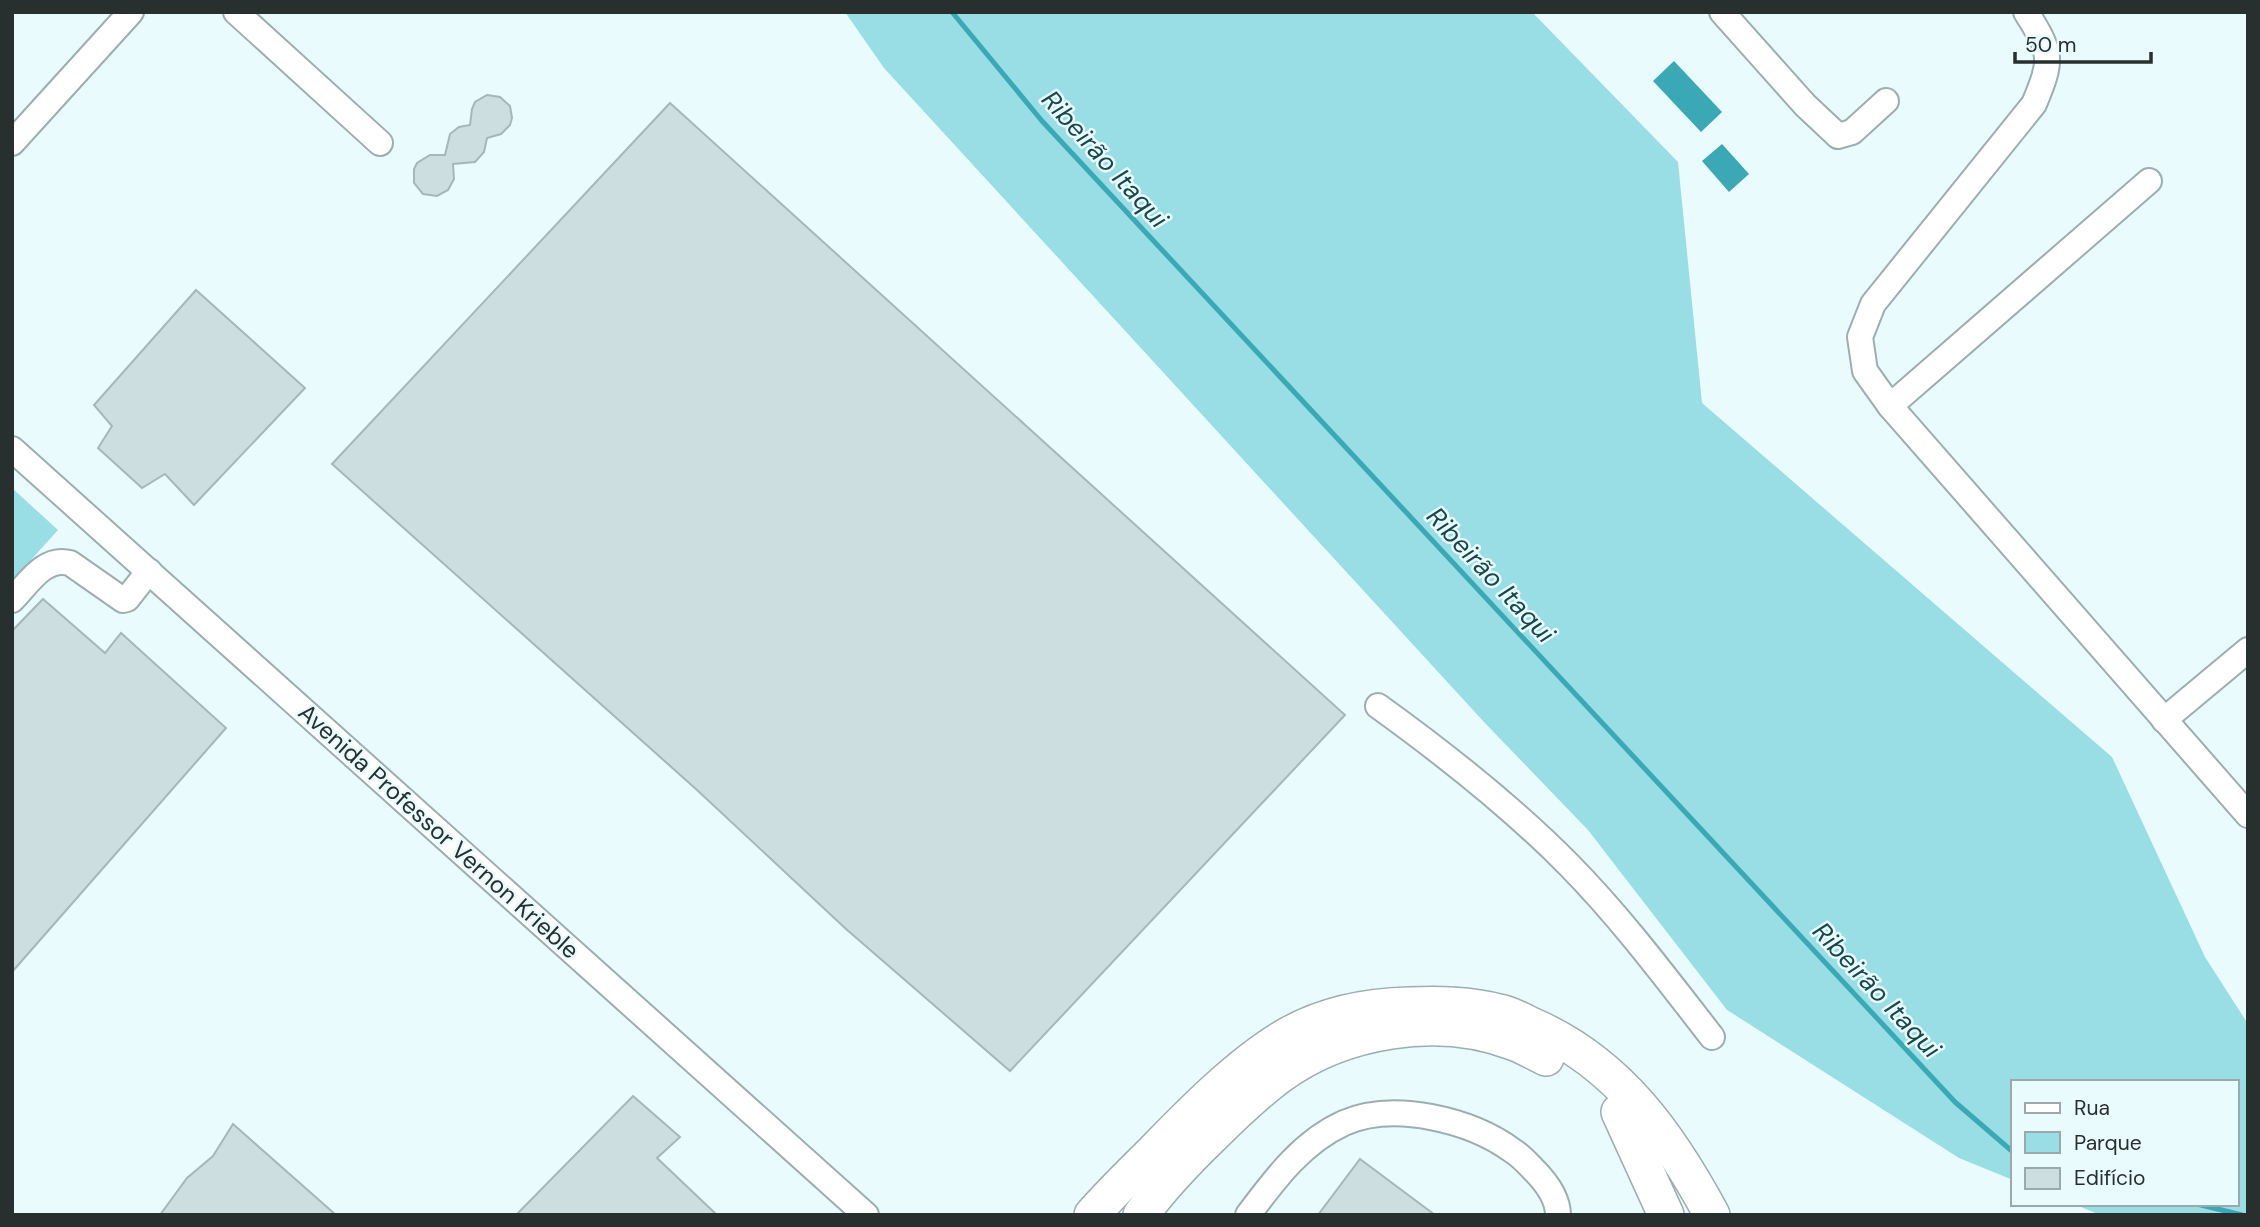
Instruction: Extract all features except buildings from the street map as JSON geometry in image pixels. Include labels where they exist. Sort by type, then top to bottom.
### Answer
[{"type":"highway","points":[[1093,1213],[1188,1116],[1231,1077],[1283,1038],[1328,1017],[1381,1005],[1444,1004],[1501,1012],[1556,1036],[1593,1059],[1638,1101],[1672,1146],[1712,1215]]},
{"type":"highway","points":[[1141,1215],[1189,1158],[1240,1108],[1281,1074],[1323,1050],[1371,1035],[1438,1028],[1512,1042],[1553,1061],[1591,1086],[1619,1112],[1644,1143],[1684,1215]]},
{"type":"highway","points":[[1619,1112],[1666,1215]]},
{"type":"street","points":[[12,144],[131,12]]},
{"type":"street","points":[[236,12],[380,144]]},
{"type":"street","points":[[1722,12],[1815,115],[1838,136],[1852,132],[1886,101]]},
{"type":"street","points":[[2025,12],[2046,43],[2047,73],[2034,104],[1873,304],[1860,337],[1865,371],[1889,406],[2248,815]]},
{"type":"street","points":[[1889,406],[2149,181]]},
{"type":"street","name":"Avenida Professor Vernon Krieble","points":[[12,449],[866,1215]]},
{"type":"street","points":[[12,600],[42,568],[60,560],[70,563],[123,600],[127,599],[149,571]]},
{"type":"street","points":[[2164,720],[2248,650]]},
{"type":"street","points":[[1378,706],[1447,756],[1507,805],[1571,867],[1631,933],[1712,1037]]},
{"type":"street","points":[[1248,1215],[1295,1156],[1317,1138],[1346,1122],[1378,1114],[1416,1115],[1447,1121],[1477,1131],[1514,1151],[1540,1176],[1553,1194],[1558,1215]]},
{"type":"green space","points":[[845,12],[1532,12],[1678,162],[1702,403],[2112,757],[2205,957],[2248,1024],[2248,1215],[2100,1215],[2079,1206],[2239,1206],[2239,1080],[2011,1080],[2011,1179],[1959,1158],[1727,1010],[1588,830],[1484,722],[884,68]]},
{"type":"green space","points":[[12,488],[58,530],[12,581]]},
{"type":"shaded area","points":[[1674,61],[1722,112],[1701,132],[1653,81]]},
{"type":"shaded area","points":[[1722,144],[1749,174],[1729,192],[1702,161]]},
{"type":"waterway","name":"Ribeirão Itaqui","points":[[952,12],[1042,121],[1955,1102],[2011,1150]]},
{"type":"waterway","name":"Ribeirão Itaqui","points":[[2205,1206],[2242,1215]]}]
